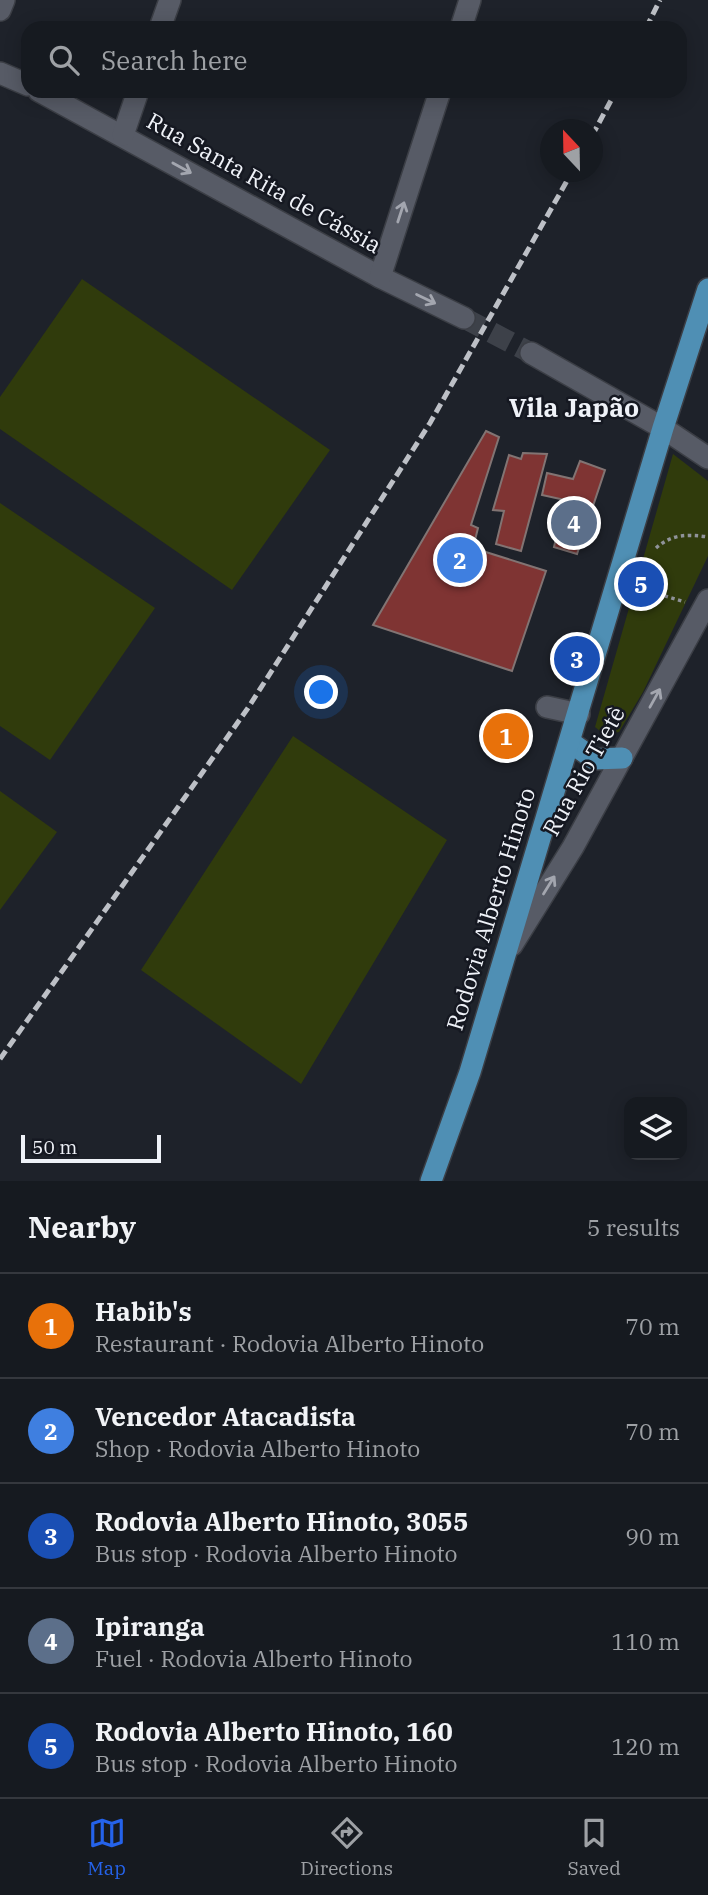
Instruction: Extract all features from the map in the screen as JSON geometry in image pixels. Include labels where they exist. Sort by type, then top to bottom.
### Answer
[{"type":"main road","name":"Rodovia Alberto Hinoto","points":[[431,1181],[470,1072],[663,428],[708,289]]},
{"type":"main road","points":[[570,742],[594,759],[622,758]]},
{"type":"street","points":[[0,10],[4,0]]},
{"type":"street","points":[[162,21],[170,0]]},
{"type":"street","points":[[463,21],[470,0]]},
{"type":"street","points":[[0,73],[21,82]]},
{"type":"street","name":"Rua Santa Rita de Cássia","points":[[52,98],[380,277],[464,318]]},
{"type":"street","points":[[123,135],[136,98]]},
{"type":"street","points":[[380,277],[438,98]]},
{"type":"street","points":[[531,353],[663,428],[708,458]]},
{"type":"street","name":"Rua Rio Tietê","points":[[501,964],[573,847],[706,605]]},
{"type":"street","points":[[547,707],[579,714]]},
{"type":"path","points":[[656,548],[669,537],[693,534],[708,537]]},
{"type":"path","points":[[636,599],[662,594],[706,605]]},
{"type":"green space","points":[[82,279],[330,450],[232,590],[0,429],[0,397]]},
{"type":"green space","points":[[673,454],[708,481],[708,556],[643,692],[619,732],[605,735],[595,727]]},
{"type":"green space","points":[[0,503],[155,608],[50,760],[0,726]]},
{"type":"green space","points":[[293,736],[447,840],[301,1084],[141,970]]},
{"type":"green space","points":[[0,791],[57,832],[0,910]]},
{"type":"building","points":[[486,431],[499,437],[471,525],[478,528],[473,548],[546,571],[512,671],[373,625]]},
{"type":"building","points":[[523,453],[547,454],[521,551],[496,544],[504,511],[493,510],[509,455],[521,459]]},
{"type":"building","points":[[580,461],[605,470],[577,554],[554,547],[565,500],[542,495],[547,473],[573,479]]},
{"type":"tunnel","points":[[464,318],[531,353]]},
{"type":"railway","points":[[650,21],[660,0]]},
{"type":"railway","points":[[601,119],[612,98]]},
{"type":"railway","points":[[0,1059],[248,708],[430,423],[566,182]]},
{"type":"place","name":"Ipiranga","points":[[574,523]]},
{"type":"place","name":"Vencedor Atacadista","points":[[460,560]]},
{"type":"place","name":"Rodovia Alberto Hinoto, 160","points":[[641,584]]},
{"type":"place","name":"Rodovia Alberto Hinoto, 3055","points":[[577,659]]},
{"type":"place","name":"Habib's","points":[[506,736]]},
{"type":"district","name":"Vila Japão","points":[[574,408]]}]
